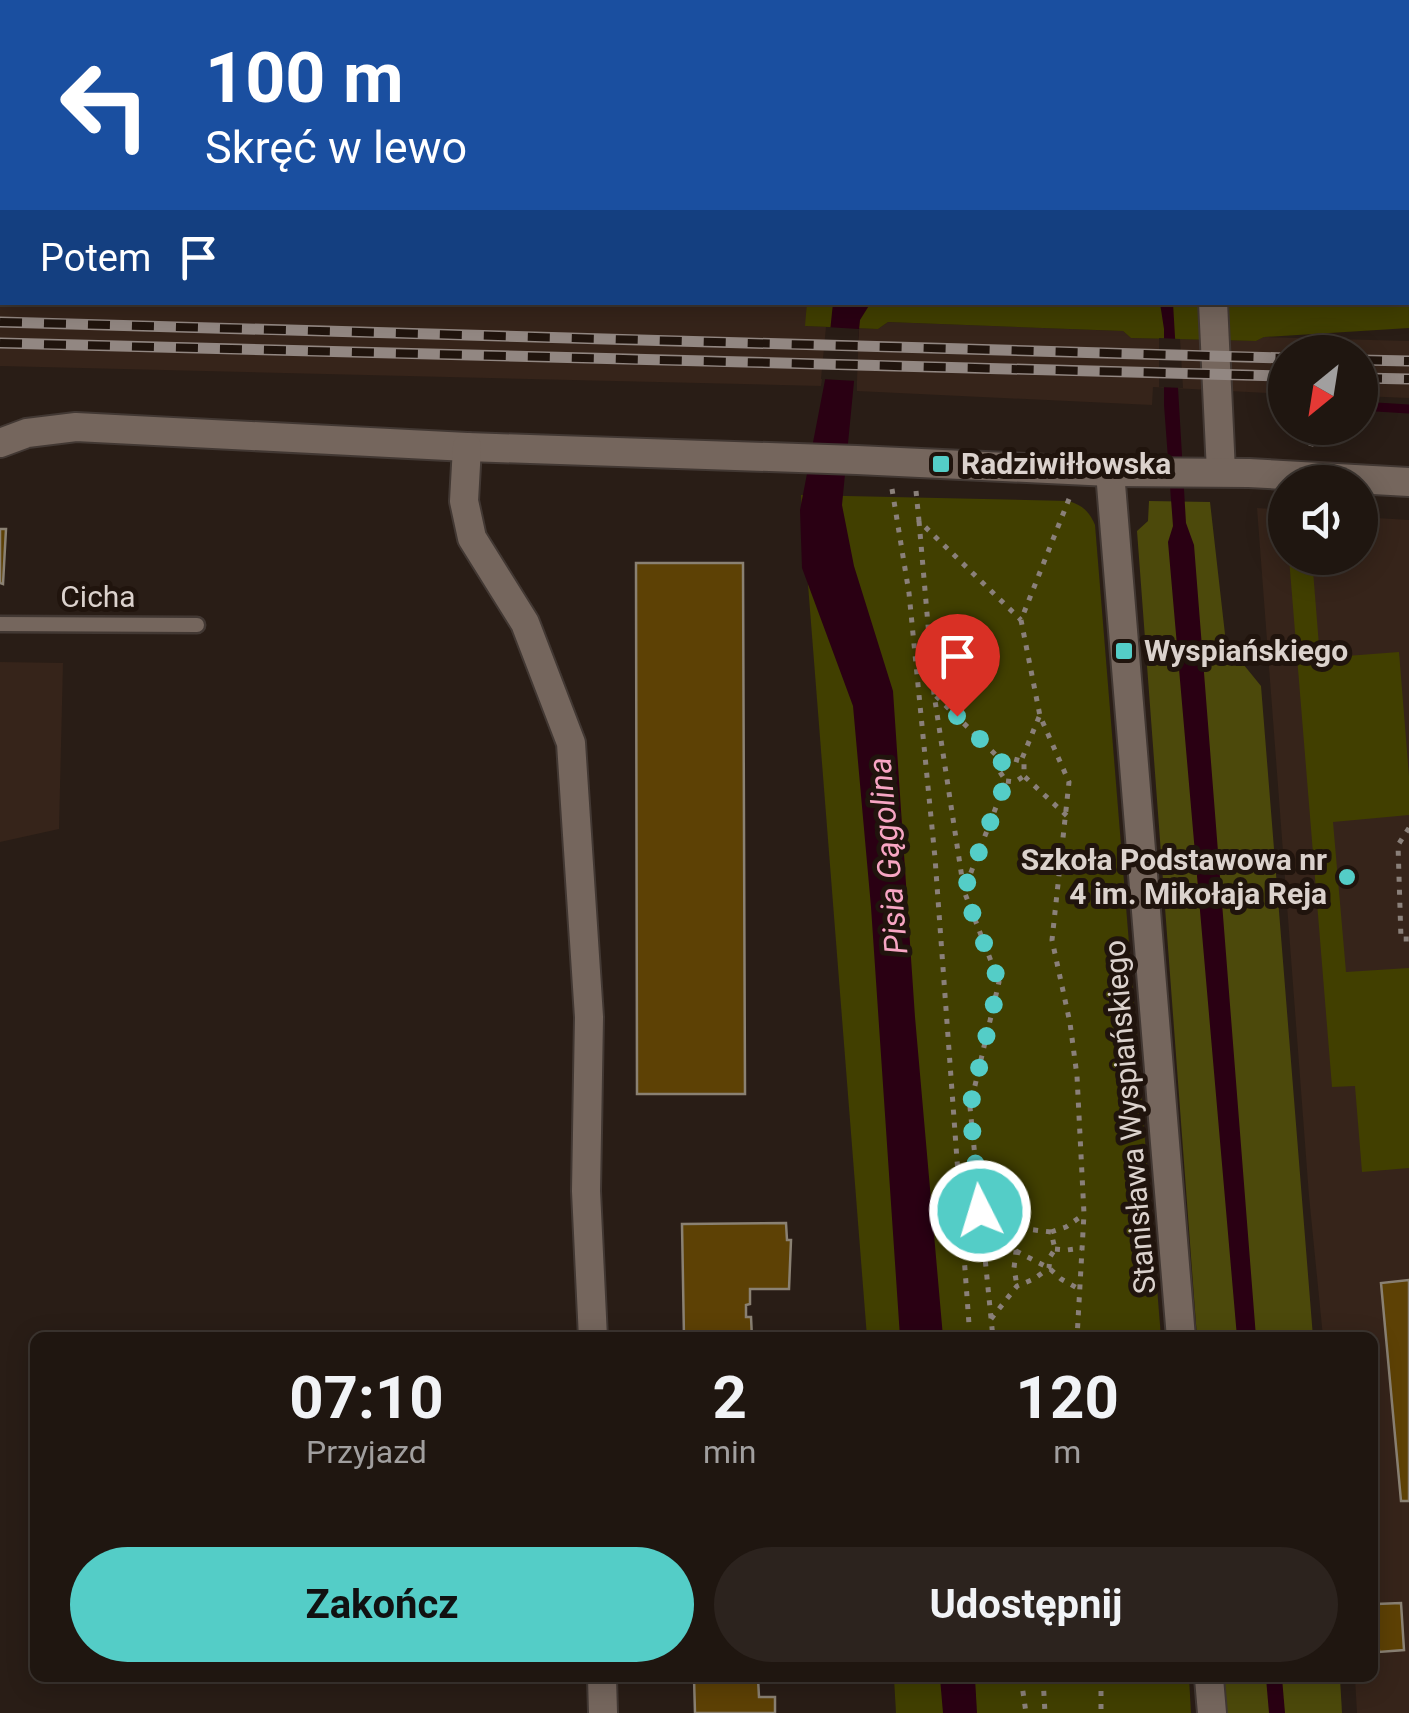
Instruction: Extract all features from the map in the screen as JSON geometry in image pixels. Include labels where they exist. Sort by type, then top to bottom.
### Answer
[{"type":"street","points":[[1213,305],[1220,472]]},
{"type":"street","points":[[0,443],[27,433],[76,427],[467,447],[1409,482]]},
{"type":"street","points":[[467,447],[464,501],[472,538],[526,623],[571,743],[589,1017],[586,1191],[594,1332]]},
{"type":"street","name":"Stanisława Wyspiańskiego","points":[[1122,472],[1180,1332]]},
{"type":"street","points":[[602,1682],[603,1713]]},
{"type":"street","points":[[1209,1682],[1212,1713]]},
{"type":"lane","name":"Cicha","points":[[0,624],[196,625]]},
{"type":"path","points":[[892,484],[908,593],[935,858],[970,1332]]},
{"type":"path","points":[[915,486],[934,694],[964,891],[999,982],[970,1107],[993,1332]]},
{"type":"path","points":[[1072,492],[1021,620],[1040,716],[1069,782],[1052,940],[1075,1050],[1084,1214],[1077,1332]]},
{"type":"path","points":[[919,520],[1021,620]]},
{"type":"path","points":[[934,694],[1002,761]]},
{"type":"path","points":[[1040,716],[1021,761],[1024,776],[1066,816]]},
{"type":"path","points":[[1002,761],[1021,761]]},
{"type":"path","points":[[1002,761],[1000,772],[1006,781],[1015,782],[1024,776]]},
{"type":"path","points":[[964,891],[1006,781]]},
{"type":"path","points":[[1409,828],[1398,845],[1401,939],[1409,940]]},
{"type":"path","points":[[980,1211],[1010,1227],[1050,1232],[1084,1214]]},
{"type":"path","points":[[1010,1227],[1018,1286]]},
{"type":"path","points":[[992,1318],[1018,1286],[1049,1268],[1055,1249],[1050,1232]]},
{"type":"path","points":[[1055,1249],[1082,1248]]},
{"type":"path","points":[[1016,1251],[1079,1290]]},
{"type":"path","points":[[1022,1682],[1026,1713]]},
{"type":"path","points":[[1043,1682],[1045,1713]]},
{"type":"path","points":[[1100,1682],[1101,1713]]},
{"type":"shaded area","points":[[0,305],[807,305],[806,326],[878,329],[888,322],[1123,331],[1131,338],[1256,341],[1268,337],[1268,393],[1153,387],[1152,405],[857,391],[857,381],[822,379],[821,386],[0,366]]},
{"type":"shaded area","points":[[807,305],[1409,305],[1409,328],[1268,335],[1256,341],[1131,338],[1123,331],[888,322],[878,329],[805,326]]},
{"type":"shaded area","points":[[1378,340],[1409,341],[1409,398],[1378,397]]},
{"type":"shaded area","points":[[801,495],[1069,501],[1085,510],[1095,525],[1161,1332],[867,1332]]},
{"type":"shaded area","points":[[1149,501],[1210,502],[1226,643],[1261,686],[1313,1332],[1197,1332],[1137,531],[1148,521]]},
{"type":"shaded area","name":"Szkoła Podstawowa nr 4 im. Mikołaja Reja","points":[[1257,508],[1268,509],[1268,575],[1378,575],[1378,518],[1409,520],[1409,1713],[1357,1713],[1355,1682],[1378,1682],[1378,1332],[1323,1332]]},
{"type":"shaded area","points":[[1290,575],[1313,575],[1320,658],[1399,652],[1409,815],[1333,822],[1346,972],[1409,968],[1409,1168],[1362,1172],[1355,1086],[1332,1087]]},
{"type":"shaded area","points":[[0,662],[63,663],[59,829],[0,842]]},
{"type":"shaded area","points":[[894,1682],[1189,1682],[1191,1713],[896,1713]]},
{"type":"shaded area","points":[[1222,1682],[1340,1682],[1342,1713],[1225,1713]]},
{"type":"water","name":"Pisia Gągolina","points":[[833,305],[869,305],[860,320],[842,505],[854,566],[893,691],[915,1017],[943,1332],[900,1332],[871,907],[853,706],[802,568],[800,510],[825,380]]},
{"type":"water","points":[[1160,305],[1173,305],[1186,523],[1194,545],[1256,1332],[1237,1332],[1168,542],[1173,526],[1164,405]]},
{"type":"water","points":[[940,1682],[975,1682],[977,1713],[943,1713]]},
{"type":"water","points":[[1266,1682],[1282,1682],[1285,1713],[1269,1713]]},
{"type":"pier","points":[[826,327],[859,329],[857,381],[821,379]]},
{"type":"pier","points":[[1159,338],[1180,339],[1183,388],[1159,387]]},
{"type":"building","points":[[0,529],[6,529],[3,584],[0,583]]},
{"type":"building","points":[[636,563],[743,563],[745,1094],[637,1094]]},
{"type":"building","points":[[786,1223],[787,1240],[791,1240],[789,1289],[750,1289],[746,1317],[751,1317],[752,1332],[684,1332],[682,1224]]},
{"type":"building","points":[[1409,1280],[1409,1501],[1401,1501],[1381,1283]]},
{"type":"building","points":[[1401,1603],[1404,1650],[1379,1652],[1378,1604]]},
{"type":"building","points":[[694,1682],[758,1682],[759,1697],[775,1697],[775,1713],[695,1713]]},
{"type":"waterway","points":[[1378,407],[1409,409]]},
{"type":"railway","points":[[0,322],[1268,358]]},
{"type":"railway","points":[[0,343],[1268,376]]},
{"type":"railway","points":[[1378,360],[1409,361]]},
{"type":"railway","points":[[1378,378],[1409,379]]},
{"type":"place","name":"Radziwiłłowska","points":[[941,464]]},
{"type":"place","name":"Wyspiańskiego","points":[[1124,651]]},
{"type":"place","name":"Szkoła Podstawowa nr 4 im. Mikołaja Reja","points":[[1347,877]]},
{"type":"route","points":[[957,716],[1002,761],[1000,772],[1006,781],[964,891],[999,982],[970,1107],[980,1211]]}]
